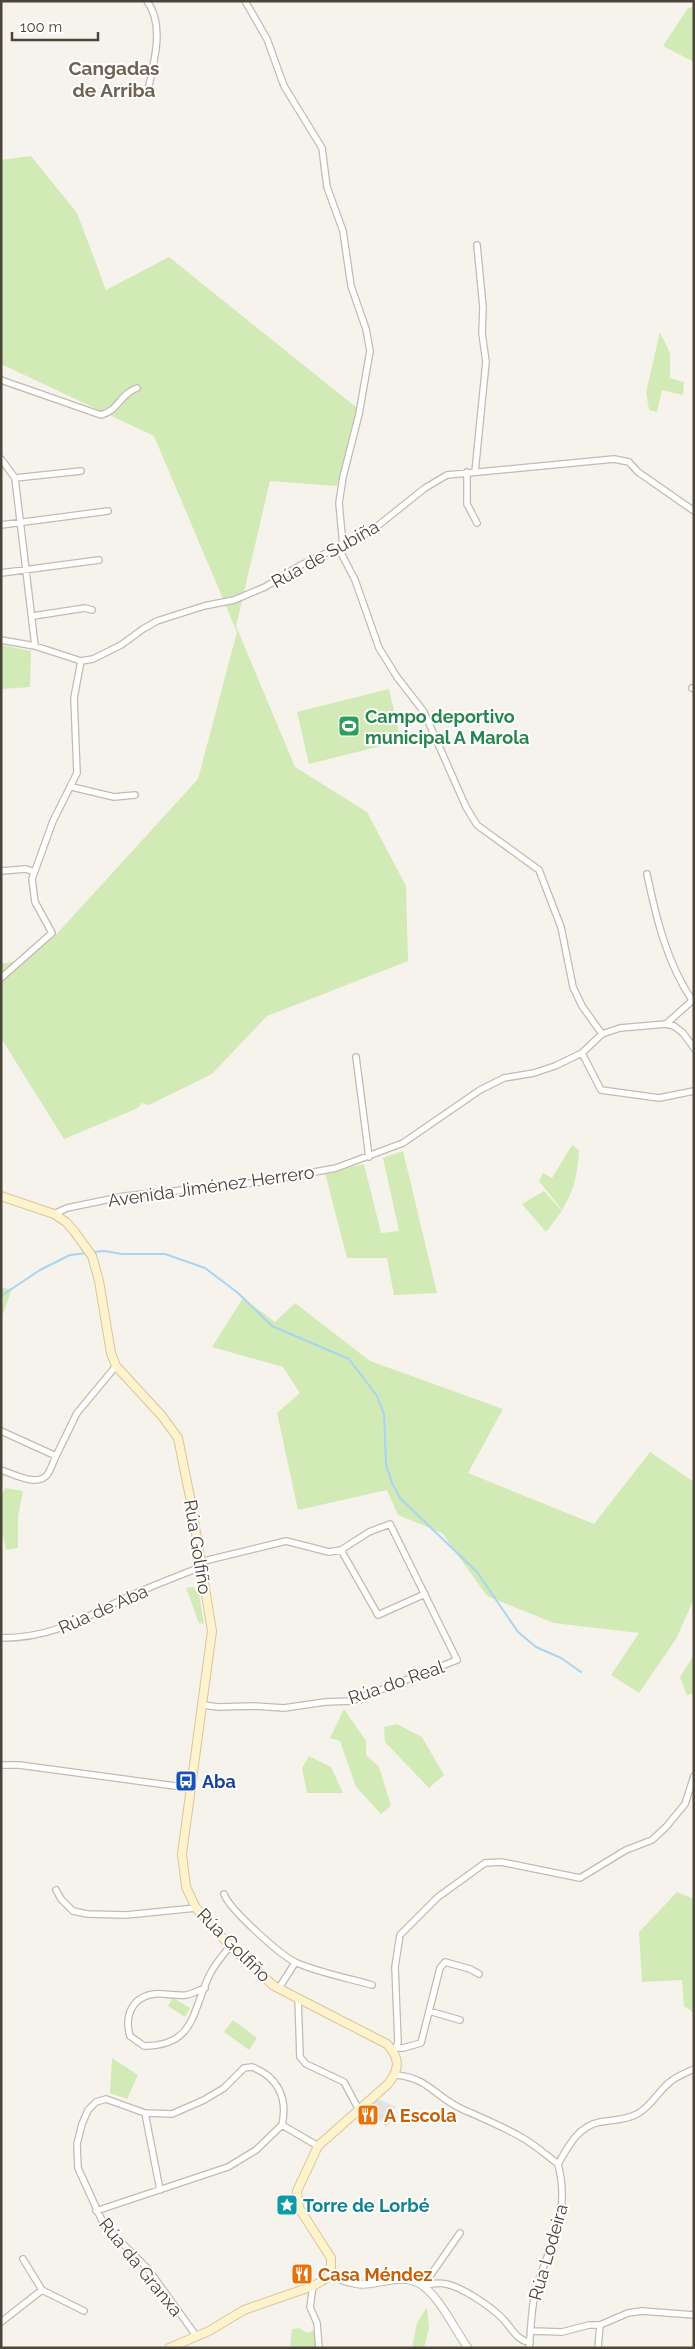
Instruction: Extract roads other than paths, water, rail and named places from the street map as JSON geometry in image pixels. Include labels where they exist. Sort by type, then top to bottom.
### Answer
[{"type":"main road","points":[[1,1196],[54,1214]]},
{"type":"main road","name":"Rúa Golfiño","points":[[54,1214],[66,1222],[92,1256],[99,1281],[110,1353],[116,1366],[162,1416],[178,1438],[212,1631],[190,1788],[182,1865],[186,1887],[196,1908],[230,1946],[279,1988],[396,2050]]},
{"type":"main road","points":[[172,2347],[197,2337],[244,2310],[321,2283],[330,2274],[332,2264],[329,2253],[299,2208],[297,2191],[318,2146],[388,2084],[396,2074],[398,2064],[396,2050]]},
{"type":"street","points":[[147,1],[155,12],[156,28],[155,54],[148,90]]},
{"type":"street","points":[[245,1],[267,39],[284,86],[322,148],[327,188],[343,231],[351,286],[366,329],[370,351],[359,414],[342,477],[339,503],[341,547],[379,648],[397,677],[424,712],[466,807],[477,825],[539,870],[561,927],[573,987],[582,1006],[602,1034]]},
{"type":"street","points":[[475,472],[486,362],[482,333],[483,307],[478,245]]},
{"type":"street","points":[[1,380],[102,415],[109,413],[126,392],[137,388]]},
{"type":"street","points":[[1,459],[14,478],[33,616],[35,646]]},
{"type":"street","name":"Rúa de Subiña","points":[[81,661],[93,659],[121,645],[143,628],[157,621],[204,606],[234,600],[265,587],[301,565],[370,532],[425,488],[448,475],[614,459],[629,462],[638,472],[694,512]]},
{"type":"street","points":[[14,478],[81,471]]},
{"type":"street","points":[[468,472],[467,504],[478,523]]},
{"type":"street","points":[[1,525],[108,511]]},
{"type":"street","points":[[1,573],[99,560]]},
{"type":"street","points":[[33,616],[85,608],[92,610]]},
{"type":"street","points":[[1,640],[35,646],[81,661],[74,698],[77,774],[53,821],[32,878],[35,902],[52,933],[1,978]]},
{"type":"street","points":[[72,787],[114,797],[134,795]]},
{"type":"street","points":[[1,871],[20,869],[34,872]]},
{"type":"street","points":[[647,874],[654,909],[675,971],[693,999],[666,1024]]},
{"type":"street","points":[[666,1024],[674,1026],[683,1032],[694,1048]]},
{"type":"street","name":"Avenida Jiménez Herrero","points":[[54,1214],[67,1208],[125,1196],[225,1187],[336,1168],[403,1143],[480,1090],[504,1078],[534,1073],[555,1066],[582,1053],[602,1034],[620,1028],[666,1024]]},
{"type":"street","points":[[582,1053],[600,1090],[659,1098],[694,1091]]},
{"type":"street","points":[[356,1057],[368,1157]]},
{"type":"street","points":[[1,1470],[33,1480],[43,1478],[48,1474],[77,1413],[116,1366]]},
{"type":"street","points":[[1,1431],[56,1456]]},
{"type":"street","name":"Rúa do Real","points":[[202,1705],[284,1708],[325,1702],[352,1701],[457,1660],[390,1524],[369,1532],[340,1550]]},
{"type":"street","name":"Rúa de Aba","points":[[1,1638],[39,1635],[60,1629],[82,1621],[201,1565],[286,1541],[329,1552],[340,1550]]},
{"type":"street","points":[[340,1550],[378,1615],[425,1594]]},
{"type":"street","points":[[1,1765],[19,1765],[190,1788]]},
{"type":"street","points":[[479,1974],[470,1969],[445,1962],[440,1968],[422,2043],[396,2050],[396,1950],[400,1935],[420,1914],[465,1876],[485,1863],[501,1862],[580,1878],[626,1850],[652,1840],[666,1828],[685,1804],[694,1776]]},
{"type":"street","points":[[56,1890],[61,1899],[73,1911],[87,1914],[126,1915],[196,1908]]},
{"type":"street","points":[[224,1894],[227,1903],[263,1937],[295,1963],[372,1985]]},
{"type":"street","points":[[205,1988],[185,1995],[153,1994],[142,1998],[133,2005],[127,2020],[130,2036],[144,2046],[167,2044],[178,2038],[187,2029],[199,2003],[205,1988],[210,1975],[230,1946]]},
{"type":"street","points":[[279,1988],[295,1963]]},
{"type":"street","points":[[192,1992],[199,2003]]},
{"type":"street","points":[[298,1998],[300,2057],[306,2064],[344,2082],[359,2110]]},
{"type":"street","points":[[429,2011],[460,2020]]},
{"type":"street","name":"Rúa da Granxa","points":[[197,2337],[148,2269],[104,2225],[96,2211],[78,2168],[77,2144],[82,2124],[88,2110],[96,2102],[106,2099],[145,2113],[172,2114],[204,2100],[224,2088],[244,2068],[252,2066],[272,2079],[280,2092],[284,2101],[282,2125]]},
{"type":"street","points":[[396,2074],[411,2076],[422,2081],[461,2109],[482,2116],[522,2137],[558,2164],[572,2141],[585,2128],[598,2122],[621,2120],[636,2115],[650,2106],[669,2082],[694,2068]]},
{"type":"street","points":[[145,2113],[160,2190]]},
{"type":"street","points":[[96,2211],[228,2166],[256,2150],[282,2125],[318,2146]]},
{"type":"street","name":"Rúa Lodeira","points":[[529,2345],[535,2294],[559,2222],[564,2196],[558,2164]]},
{"type":"street","points":[[424,2286],[460,2233]]},
{"type":"street","points":[[23,2259],[42,2290],[84,2311]]},
{"type":"street","points":[[330,2274],[339,2279],[359,2284],[406,2279],[424,2286],[431,2293],[468,2348]]},
{"type":"street","points":[[424,2286],[435,2283],[453,2285],[477,2299],[502,2318],[519,2340],[529,2345]]},
{"type":"street","points":[[313,2286],[310,2307],[317,2323],[319,2348]]},
{"type":"street","points":[[1,2322],[42,2290]]},
{"type":"street","points":[[532,2331],[562,2332],[588,2325],[600,2325],[628,2313],[642,2311],[694,2315]]},
{"type":"street","points":[[598,2348],[600,2325]]},
{"type":"street","points":[[172,2347],[186,2348]]},
{"type":"waterway","points":[[92,1252],[165,1254],[205,1268],[238,1293],[272,1326],[349,1359],[377,1396],[384,1414],[386,1464],[392,1483],[400,1498],[477,1572],[518,1632],[536,1647],[561,1658],[581,1672]]},
{"type":"waterway","points":[[1,1296],[40,1270],[70,1255],[88,1253]]},
{"type":"place","name":"Campo deportivo municipal A Marola","points":[[349,726]]},
{"type":"place","name":"Aba","points":[[186,1781]]},
{"type":"place","name":"A Escola","points":[[368,2115]]},
{"type":"place","name":"Torre de Lorbé","points":[[287,2205]]},
{"type":"place","name":"Casa Méndez","points":[[302,2274]]},
{"type":"district","name":"Cangadas de Arriba","points":[[114,79]]}]
